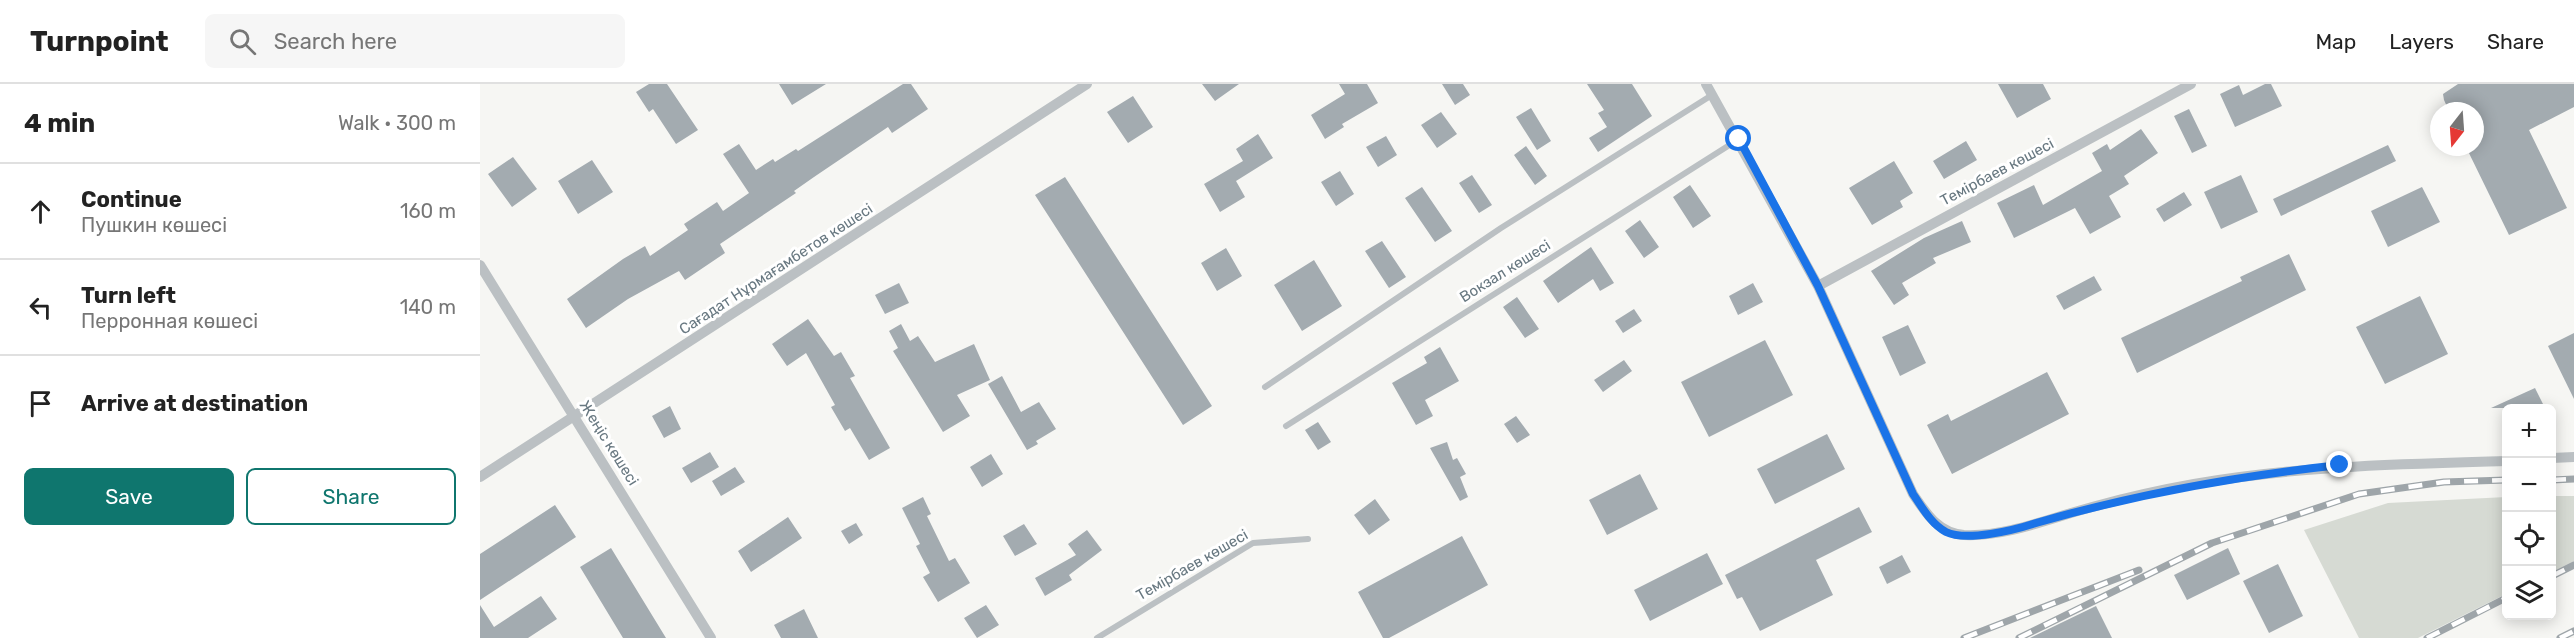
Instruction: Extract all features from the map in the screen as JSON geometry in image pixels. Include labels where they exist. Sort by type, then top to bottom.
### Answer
[{"type":"street","name":"Сағадат Нұрмағамбетов көшесі","points":[[480,477],[1087,84]]},
{"type":"street","points":[[1706,84],[1739,139],[1818,286],[1913,494],[1927,515],[1946,532],[1981,534],[2020,528],[2093,507],[2182,487],[2276,472],[2340,465],[2502,461]]},
{"type":"street","name":"Темірбаев көшесі","points":[[1818,286],[2191,84]]},
{"type":"street","points":[[1265,387],[1501,228],[1712,95]]},
{"type":"street","name":"Вокзал көшесі","points":[[1286,426],[1739,139]]},
{"type":"street","name":"Жеңіс көшесі","points":[[480,265],[711,638]]},
{"type":"street","points":[[2556,458],[2574,457]]},
{"type":"street","name":"Темірбаев көшесі","points":[[1097,638],[1253,543],[1308,539]]},
{"type":"shaded area","points":[[2556,496],[2574,496],[2574,561],[2556,570]]},
{"type":"shaded area","points":[[2502,497],[2502,596],[2418,638],[2359,638],[2304,530],[2388,503]]},
{"type":"building","points":[[649,84],[667,84],[698,130],[676,144],[653,109],[649,112],[636,92]]},
{"type":"building","points":[[779,84],[826,84],[792,105]]},
{"type":"building","points":[[903,84],[911,84],[928,109],[892,133],[888,127],[794,191],[796,193],[720,244],[725,253],[685,280],[679,271],[628,299],[586,328],[567,299],[645,246],[650,256],[688,230],[684,224],[717,202],[723,211],[749,193],[723,154],[739,144],[756,170],[773,159],[775,162],[796,149],[798,151]]},
{"type":"building","points":[[1202,84],[1239,84],[1215,101]]},
{"type":"building","points":[[1339,84],[1367,84],[1378,103],[1342,124],[1344,127],[1325,139],[1311,115],[1345,94]]},
{"type":"building","points":[[1442,84],[1463,84],[1470,95],[1455,105]]},
{"type":"building","points":[[1587,84],[1632,84],[1652,116],[1598,152],[1589,138],[1607,127],[1598,113],[1604,110]]},
{"type":"building","points":[[1998,84],[2043,84],[2051,99],[2017,118]]},
{"type":"building","points":[[2265,84],[2271,84],[2282,106],[2235,127],[2220,94],[2239,85],[2243,95]]},
{"type":"building","points":[[2458,84],[2574,84],[2574,107],[2529,130],[2567,208],[2509,235],[2470,156],[2484,156],[2484,102],[2445,102],[2443,94]]},
{"type":"building","points":[[1133,96],[1153,127],[1128,143],[1107,112]]},
{"type":"building","points":[[1531,108],[1551,141],[1537,150],[1516,117]]},
{"type":"building","points":[[2189,109],[2207,146],[2192,153],[2174,116]]},
{"type":"building","points":[[1441,112],[1457,134],[1437,148],[1421,125]]},
{"type":"building","points":[[2141,129],[2158,153],[2124,176],[2129,184],[2109,196],[2121,217],[2090,234],[2075,208],[2014,238],[1997,203],[2034,185],[2043,205],[2102,171],[2092,153],[2107,144],[2110,150]]},
{"type":"building","points":[[1258,134],[1273,158],[1236,181],[1245,197],[1220,212],[1204,184],[1243,161],[1236,149]]},
{"type":"building","points":[[1386,136],[1397,155],[1378,167],[1366,147]]},
{"type":"building","points":[[1966,141],[1977,160],[1944,179],[1933,161]]},
{"type":"building","points":[[2388,145],[2396,161],[2281,216],[2273,199]]},
{"type":"building","points":[[1526,146],[1547,176],[1535,185],[1514,155]]},
{"type":"building","points":[[513,157],[537,189],[512,207],[488,174]]},
{"type":"building","points":[[592,160],[613,192],[578,214],[558,181]]},
{"type":"building","points":[[1894,161],[1913,193],[1900,201],[1903,207],[1872,225],[1849,188]]},
{"type":"building","points":[[1340,171],[1354,194],[1336,206],[1321,182]]},
{"type":"building","points":[[1472,175],[1492,205],[1479,213],[1459,183]]},
{"type":"building","points":[[2241,175],[2258,212],[2221,229],[2204,192]]},
{"type":"building","points":[[1065,177],[1212,406],[1183,425],[1035,195]]},
{"type":"building","points":[[1690,185],[1711,216],[1693,228],[1673,197]]},
{"type":"building","points":[[1422,187],[1452,231],[1435,242],[1405,198]]},
{"type":"building","points":[[2422,187],[2440,222],[2388,247],[2371,211]]},
{"type":"building","points":[[2184,192],[2192,205],[2164,222],[2156,209]]},
{"type":"building","points":[[1640,220],[1659,247],[1644,258],[1625,231]]},
{"type":"building","points":[[1962,221],[1971,242],[1933,258],[1936,263],[1902,283],[1909,295],[1894,305],[1871,271],[1924,238]]},
{"type":"building","points":[[1382,241],[1406,277],[1389,288],[1365,251]]},
{"type":"building","points":[[1591,247],[1614,283],[1600,291],[1593,279],[1558,303],[1543,281]]},
{"type":"building","points":[[1226,248],[1242,276],[1217,291],[1201,263]]},
{"type":"building","points":[[2289,254],[2306,290],[2137,373],[2121,338],[2242,281],[2240,277]]},
{"type":"building","points":[[1314,260],[1342,306],[1302,331],[1274,285]]},
{"type":"building","points":[[2094,276],[2102,290],[2064,310],[2056,296]]},
{"type":"building","points":[[899,283],[909,303],[885,314],[875,295]]},
{"type":"building","points":[[1753,283],[1763,302],[1738,315],[1729,296]]},
{"type":"building","points":[[2420,296],[2448,354],[2385,384],[2356,327]]},
{"type":"building","points":[[1517,297],[1539,329],[1525,338],[1503,307]]},
{"type":"building","points":[[1634,309],[1642,321],[1623,333],[1615,321]]},
{"type":"building","points":[[808,319],[834,356],[841,352],[855,376],[850,378],[890,448],[869,460],[850,428],[845,431],[831,407],[835,405],[806,353],[787,366],[772,344]]},
{"type":"building","points":[[901,324],[910,341],[918,336],[935,362],[974,344],[990,380],[957,395],[970,416],[943,432],[893,351],[898,348],[889,331]]},
{"type":"building","points":[[1908,325],[1926,363],[1900,376],[1882,337]]},
{"type":"building","points":[[2574,333],[2574,399],[2548,346]]},
{"type":"building","points":[[1765,340],[1793,395],[1709,437],[1681,382]]},
{"type":"building","points":[[1440,347],[1459,381],[1425,400],[1433,416],[1416,425],[1392,383],[1427,363],[1424,357]]},
{"type":"building","points":[[1624,360],[1632,371],[1603,392],[1594,380]]},
{"type":"building","points":[[2047,372],[2069,414],[1952,474],[1927,425],[1948,414],[1951,421]]},
{"type":"building","points":[[1002,376],[1021,412],[1039,402],[1056,429],[1036,441],[1038,444],[1027,450],[988,384]]},
{"type":"building","points":[[2535,388],[2543,404],[2502,404],[2502,408],[2491,408]]},
{"type":"building","points":[[670,406],[681,429],[664,438],[652,416]]},
{"type":"building","points":[[1516,416],[1530,435],[1517,443],[1504,424]]},
{"type":"building","points":[[1318,422],[1331,442],[1318,450],[1305,430]]},
{"type":"building","points":[[1827,434],[1845,469],[1775,504],[1757,469]]},
{"type":"building","points":[[1447,442],[1453,460],[1457,458],[1466,474],[1460,477],[1468,497],[1460,501],[1430,448]]},
{"type":"building","points":[[710,452],[719,467],[691,483],[682,468]]},
{"type":"building","points":[[991,454],[1003,474],[982,487],[970,467]]},
{"type":"building","points":[[735,467],[745,482],[721,496],[712,481]]},
{"type":"building","points":[[1640,474],[1658,509],[1607,535],[1589,500]]},
{"type":"building","points":[[923,497],[931,514],[927,516],[949,561],[955,558],[970,583],[938,602],[923,577],[930,573],[916,546],[920,544],[902,508]]},
{"type":"building","points":[[1375,499],[1390,520],[1369,535],[1354,515]]},
{"type":"building","points":[[555,505],[576,537],[480,600],[480,554]]},
{"type":"building","points":[[1859,507],[1872,532],[1816,560],[1833,595],[1760,631],[1742,597],[1737,599],[1725,575]]},
{"type":"building","points":[[788,517],[802,538],[751,572],[738,551]]},
{"type":"building","points":[[856,523],[863,535],[849,544],[841,531]]},
{"type":"building","points":[[1024,524],[1037,544],[1015,556],[1003,536]]},
{"type":"building","points":[[1087,530],[1102,550],[1069,575],[1072,580],[1045,596],[1035,578],[1076,555],[1068,544]]},
{"type":"building","points":[[1462,536],[1488,585],[1389,638],[1383,638],[1358,592]]},
{"type":"building","points":[[611,548],[666,638],[623,638],[580,567]]},
{"type":"building","points":[[2228,548],[2240,574],[2187,600],[2174,575]]},
{"type":"building","points":[[1707,553],[1723,584],[1650,621],[1634,590]]},
{"type":"building","points":[[1902,555],[1911,572],[1887,584],[1879,567]]},
{"type":"building","points":[[2278,564],[2303,616],[2269,633],[2243,581]]},
{"type":"building","points":[[541,596],[557,619],[528,638],[480,638],[480,605],[494,627]]},
{"type":"building","points":[[986,605],[999,625],[977,638],[964,618]]},
{"type":"building","points":[[2096,606],[2112,638],[2030,638]]},
{"type":"building","points":[[804,609],[818,638],[781,638],[774,625]]},
{"type":"railway","points":[[2556,480],[2574,479]]},
{"type":"railway","points":[[2019,638],[2212,543],[2359,494],[2444,482],[2502,480]]},
{"type":"railway","points":[[2556,574],[2574,565]]},
{"type":"railway","points":[[1964,638],[2139,570]]},
{"type":"railway","points":[[2427,638],[2502,600]]},
{"type":"railway","points":[[2560,638],[2574,631]]},
{"type":"route","points":[[1739,139],[1818,286],[1913,494],[1927,515],[1946,532],[1963,535],[2020,528],[2093,507],[2193,485],[2340,465]]}]
